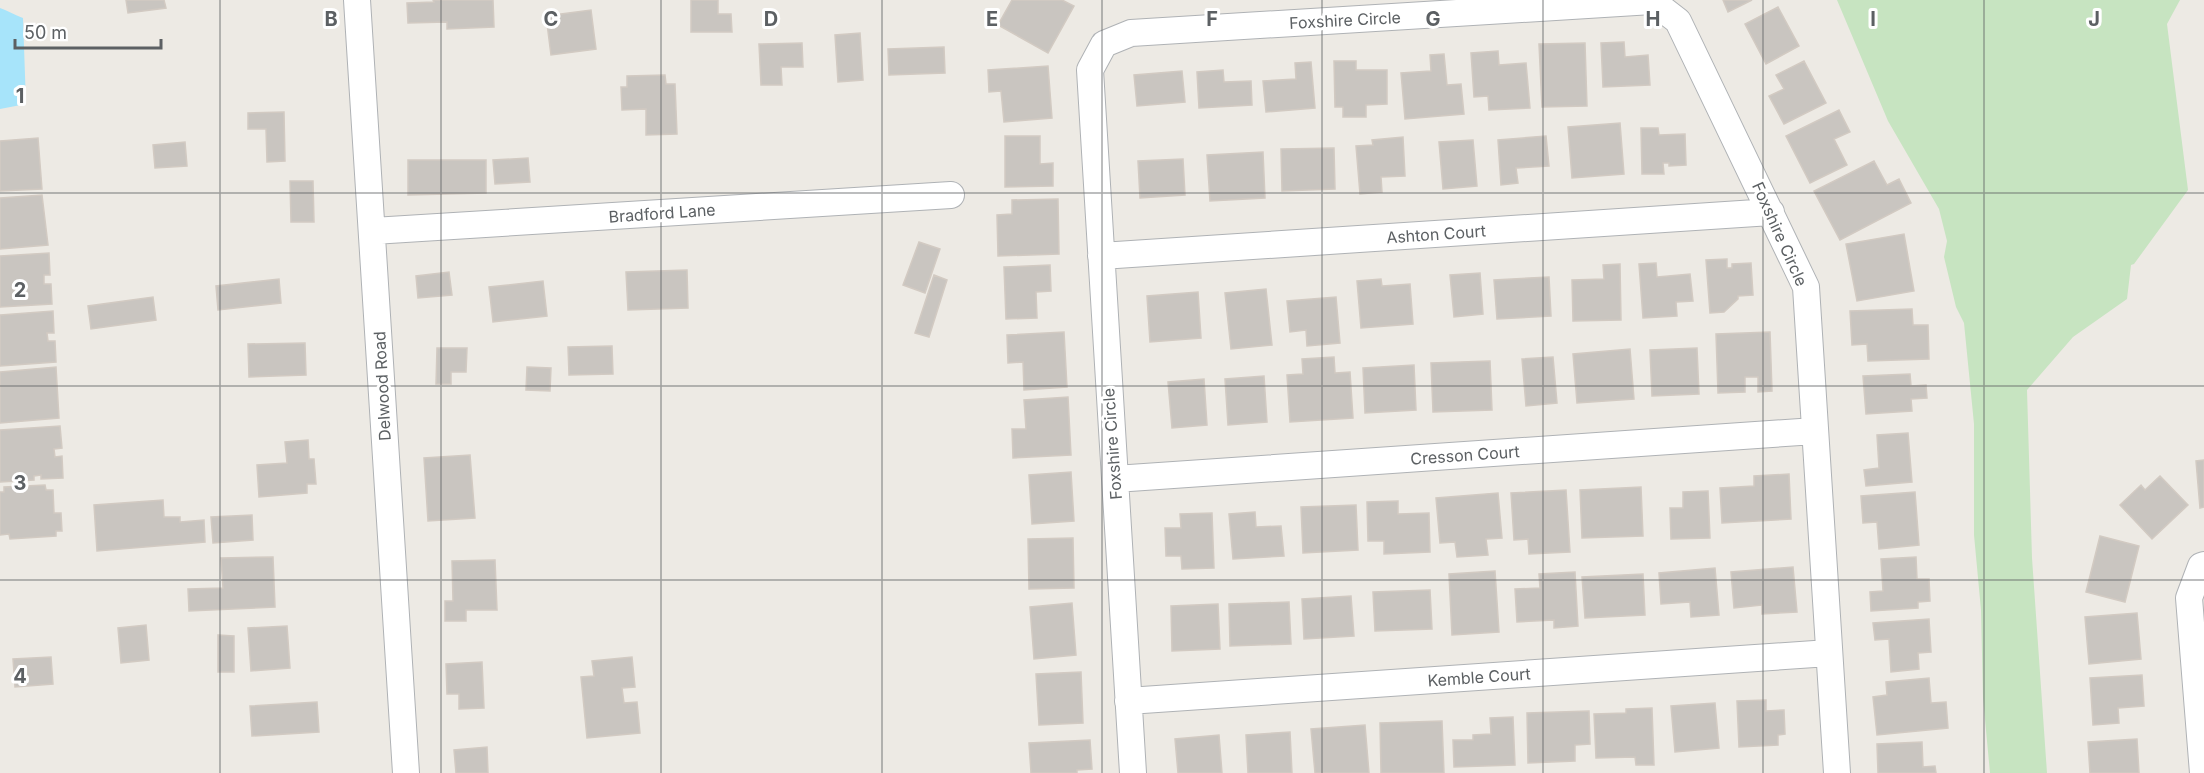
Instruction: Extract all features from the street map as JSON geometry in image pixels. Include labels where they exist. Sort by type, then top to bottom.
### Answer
[{"type":"street","name":"Delwood Road","points":[[357,0],[406,773]]},
{"type":"street","name":"Foxshire Circle","points":[[1133,773],[1090,70],[1104,44],[1131,33],[1652,1],[1678,21],[1806,287],[1837,773]]},
{"type":"street","name":"Bradford Lane","points":[[373,231],[951,195]]},
{"type":"street","name":"Ashton Court","points":[[1101,256],[1771,212]]},
{"type":"street","name":"Cresson Court","points":[[1114,478],[1815,430]]},
{"type":"street","points":[[2203,773],[2189,598],[2201,566],[2204,565]]},
{"type":"street","name":"Kemble Court","points":[[1128,701],[1829,653]]},
{"type":"green space","points":[[1837,0],[2180,0],[2167,24],[2188,190],[2131,265],[2127,299],[2073,337],[2027,390],[2032,558],[2047,773],[1990,773],[1983,698],[1981,610],[1974,535],[1974,424],[1964,323],[1956,307],[1944,257],[1947,241],[1939,209],[1888,121]]},
{"type":"water","points":[[0,8],[23,18],[26,104],[0,109]]},
{"type":"building","points":[[126,0],[164,0],[166,8],[128,13]]},
{"type":"building","points":[[433,0],[493,0],[494,27],[447,29],[447,22],[408,23],[407,3],[434,2]]},
{"type":"building","points":[[691,0],[718,0],[718,14],[731,14],[732,32],[691,32]]},
{"type":"building","points":[[1012,0],[1062,0],[1074,6],[1048,53],[998,25]]},
{"type":"building","points":[[1723,0],[1752,0],[1728,12]]},
{"type":"building","points":[[1778,7],[1799,46],[1766,64],[1745,24]]},
{"type":"building","points":[[591,10],[596,49],[551,55],[546,16]]},
{"type":"building","points":[[860,33],[863,80],[838,82],[835,35]]},
{"type":"building","points":[[1624,42],[1625,57],[1648,55],[1650,85],[1603,87],[1601,43]]},
{"type":"building","points":[[802,43],[803,67],[781,67],[782,85],[761,85],[759,44]]},
{"type":"building","points":[[1585,43],[1587,106],[1542,107],[1539,44]]},
{"type":"building","points":[[944,47],[945,73],[889,75],[888,49]]},
{"type":"building","points":[[1498,51],[1499,65],[1526,63],[1530,108],[1489,110],[1488,96],[1474,97],[1471,53]]},
{"type":"building","points":[[1444,54],[1447,85],[1461,84],[1464,114],[1405,119],[1401,73],[1431,71],[1430,55]]},
{"type":"building","points":[[1334,61],[1356,61],[1356,70],[1387,70],[1387,104],[1366,105],[1366,117],[1343,117],[1343,107],[1335,107]]},
{"type":"building","points":[[1804,61],[1826,103],[1784,124],[1769,96],[1784,89],[1776,75]]},
{"type":"building","points":[[1311,62],[1315,108],[1266,112],[1263,81],[1296,79],[1295,63]]},
{"type":"building","points":[[1048,66],[1052,118],[1004,122],[1001,91],[989,92],[988,70]]},
{"type":"building","points":[[1223,70],[1224,82],[1251,81],[1252,105],[1199,108],[1197,72]]},
{"type":"building","points":[[1182,71],[1185,102],[1137,106],[1134,75]]},
{"type":"building","points":[[665,75],[666,84],[675,84],[677,134],[646,135],[646,109],[622,110],[621,87],[627,87],[627,76]]},
{"type":"building","points":[[1839,110],[1850,132],[1834,139],[1847,165],[1810,183],[1786,136]]},
{"type":"building","points":[[284,112],[285,161],[267,162],[266,129],[248,129],[248,113]]},
{"type":"building","points":[[1620,123],[1624,174],[1572,178],[1568,127]]},
{"type":"building","points":[[1641,128],[1658,128],[1659,135],[1685,134],[1686,165],[1669,166],[1669,163],[1663,163],[1664,174],[1642,174]]},
{"type":"building","points":[[1005,136],[1040,136],[1040,164],[1053,163],[1053,186],[1005,187]]},
{"type":"building","points":[[1546,136],[1549,166],[1516,168],[1518,183],[1501,185],[1498,140]]},
{"type":"building","points":[[1403,137],[1405,176],[1381,177],[1382,192],[1360,194],[1356,146],[1373,145],[1372,140]]},
{"type":"building","points":[[38,138],[42,189],[0,191],[0,141]]},
{"type":"building","points":[[1473,140],[1477,186],[1443,189],[1439,142]]},
{"type":"building","points":[[185,142],[187,166],[155,168],[153,145]]},
{"type":"building","points":[[1334,148],[1335,189],[1282,191],[1281,149]]},
{"type":"building","points":[[1263,152],[1265,198],[1210,201],[1207,155]]},
{"type":"building","points":[[528,158],[530,182],[495,184],[493,160]]},
{"type":"building","points":[[1183,159],[1185,195],[1140,198],[1138,161]]},
{"type":"building","points":[[408,160],[486,160],[486,193],[408,195]]},
{"type":"building","points":[[1874,161],[1887,185],[1899,179],[1911,203],[1840,240],[1814,191]]},
{"type":"building","points":[[290,181],[313,181],[314,222],[291,222]]},
{"type":"building","points":[[42,195],[48,245],[0,249],[0,198]]},
{"type":"building","points":[[1058,199],[1059,254],[998,256],[997,215],[1012,214],[1012,200]]},
{"type":"building","points":[[1904,234],[1914,291],[1857,301],[1846,244]]},
{"type":"building","points":[[919,242],[940,249],[925,293],[903,285]]},
{"type":"building","points":[[49,253],[50,275],[44,275],[44,284],[51,284],[52,304],[0,307],[0,256]]},
{"type":"building","points":[[1727,259],[1727,268],[1732,268],[1732,264],[1751,263],[1753,295],[1738,296],[1738,299],[1724,312],[1710,313],[1706,260]]},
{"type":"building","points":[[1656,263],[1657,277],[1690,274],[1693,301],[1676,302],[1677,316],[1643,318],[1639,264]]},
{"type":"building","points":[[1620,264],[1621,320],[1573,321],[1572,280],[1604,279],[1603,265]]},
{"type":"building","points":[[1050,265],[1051,291],[1036,292],[1037,318],[1006,319],[1004,267]]},
{"type":"building","points":[[687,270],[688,308],[628,310],[626,272]]},
{"type":"building","points":[[449,272],[452,295],[418,298],[416,276]]},
{"type":"building","points":[[1480,273],[1483,314],[1454,317],[1450,275]]},
{"type":"building","points":[[934,275],[947,280],[929,337],[915,333]]},
{"type":"building","points":[[1549,277],[1551,316],[1497,319],[1494,280]]},
{"type":"building","points":[[279,279],[281,303],[218,310],[216,286]]},
{"type":"building","points":[[1381,279],[1382,286],[1410,284],[1413,324],[1361,328],[1357,281]]},
{"type":"building","points":[[543,281],[547,316],[493,322],[489,287]]},
{"type":"building","points":[[1266,289],[1272,345],[1231,349],[1225,293]]},
{"type":"building","points":[[1198,292],[1201,338],[1150,342],[1147,296]]},
{"type":"building","points":[[153,297],[156,320],[91,329],[88,306]]},
{"type":"building","points":[[1336,297],[1340,343],[1307,346],[1306,330],[1290,332],[1287,301]]},
{"type":"building","points":[[1912,309],[1913,325],[1928,325],[1929,359],[1868,361],[1867,344],[1852,345],[1850,311]]},
{"type":"building","points":[[53,311],[54,333],[47,333],[48,341],[55,341],[56,362],[0,366],[0,315]]},
{"type":"building","points":[[1064,332],[1067,387],[1024,390],[1023,362],[1008,363],[1007,335]]},
{"type":"building","points":[[1770,332],[1772,391],[1758,392],[1758,377],[1745,377],[1745,392],[1718,393],[1716,334]]},
{"type":"building","points":[[305,343],[306,375],[249,377],[248,344]]},
{"type":"building","points":[[612,346],[613,374],[569,375],[568,347]]},
{"type":"building","points":[[437,348],[467,348],[466,372],[451,372],[451,384],[436,384]]},
{"type":"building","points":[[1697,348],[1699,394],[1652,396],[1650,350]]},
{"type":"building","points":[[1630,349],[1634,399],[1577,403],[1573,354]]},
{"type":"building","points":[[1334,357],[1335,373],[1350,372],[1353,418],[1290,422],[1287,375],[1303,374],[1302,359]]},
{"type":"building","points":[[1553,357],[1557,403],[1526,406],[1522,359]]},
{"type":"building","points":[[1490,361],[1492,410],[1433,412],[1431,363]]},
{"type":"building","points":[[1414,365],[1416,410],[1365,413],[1363,368]]},
{"type":"building","points":[[56,367],[59,418],[0,423],[0,372]]},
{"type":"building","points":[[527,367],[551,368],[550,391],[526,390]]},
{"type":"building","points":[[1910,374],[1911,386],[1926,385],[1927,398],[1911,399],[1912,411],[1866,414],[1863,376]]},
{"type":"building","points":[[1264,376],[1267,422],[1228,425],[1225,379]]},
{"type":"building","points":[[1204,379],[1207,425],[1172,428],[1168,382]]},
{"type":"building","points":[[1068,397],[1071,455],[1013,458],[1012,429],[1026,429],[1024,400]]},
{"type":"building","points":[[60,426],[62,448],[54,449],[55,457],[62,456],[63,478],[41,479],[41,475],[34,476],[34,480],[0,482],[0,430]]},
{"type":"building","points":[[1908,433],[1912,482],[1866,486],[1864,470],[1879,468],[1877,435]]},
{"type":"building","points":[[308,440],[309,459],[314,459],[316,484],[307,484],[307,493],[259,497],[257,465],[287,463],[285,442]]},
{"type":"building","points":[[470,455],[475,518],[428,521],[424,458]]},
{"type":"building","points":[[2204,460],[2204,507],[2200,508],[2196,461]]},
{"type":"building","points":[[1071,472],[1074,521],[1032,524],[1029,475]]},
{"type":"building","points":[[1789,474],[1791,519],[1722,523],[1720,488],[1754,486],[1754,476]]},
{"type":"building","points":[[2160,476],[2188,505],[2152,539],[2120,505],[2141,485],[2145,490]]},
{"type":"building","points":[[45,485],[46,490],[53,490],[54,513],[61,513],[62,531],[56,531],[56,536],[10,539],[9,534],[0,535],[0,492],[4,492],[4,487]]},
{"type":"building","points":[[1641,487],[1643,536],[1582,538],[1580,490]]},
{"type":"building","points":[[1566,490],[1570,552],[1529,554],[1528,539],[1514,540],[1511,493]]},
{"type":"building","points":[[1708,491],[1710,538],[1671,539],[1670,508],[1683,508],[1683,492]]},
{"type":"building","points":[[1915,492],[1919,545],[1879,549],[1877,522],[1863,523],[1861,496]]},
{"type":"building","points":[[1498,493],[1502,538],[1486,539],[1488,555],[1457,557],[1455,542],[1440,543],[1436,498]]},
{"type":"building","points":[[163,500],[164,517],[180,517],[180,522],[204,520],[205,542],[97,551],[94,505]]},
{"type":"building","points":[[1398,501],[1398,514],[1429,513],[1430,552],[1384,554],[1384,541],[1368,541],[1367,502]]},
{"type":"building","points":[[1356,505],[1358,550],[1303,553],[1301,507]]},
{"type":"building","points":[[1255,512],[1256,527],[1281,526],[1284,556],[1233,559],[1229,514]]},
{"type":"building","points":[[1212,513],[1214,568],[1182,569],[1181,556],[1166,556],[1165,528],[1181,528],[1180,514]]},
{"type":"building","points":[[252,515],[253,540],[213,543],[211,517]]},
{"type":"building","points":[[2100,536],[2139,546],[2125,602],[2086,592]]},
{"type":"building","points":[[1073,538],[1074,588],[1029,589],[1028,539]]},
{"type":"building","points":[[273,557],[275,607],[189,611],[188,589],[223,588],[221,558]]},
{"type":"building","points":[[1916,557],[1917,579],[1929,579],[1930,601],[1918,602],[1918,608],[1871,611],[1870,592],[1883,591],[1881,559]]},
{"type":"building","points":[[495,560],[497,610],[466,610],[466,621],[445,621],[445,601],[453,601],[452,561]]},
{"type":"building","points":[[1793,567],[1797,612],[1762,614],[1762,605],[1734,608],[1731,572]]},
{"type":"building","points":[[1715,568],[1719,615],[1691,617],[1690,602],[1661,604],[1659,573]]},
{"type":"building","points":[[1495,571],[1499,632],[1452,635],[1449,574]]},
{"type":"building","points":[[1575,572],[1578,626],[1554,628],[1554,620],[1517,622],[1515,589],[1540,588],[1539,574]]},
{"type":"building","points":[[1643,574],[1645,615],[1585,618],[1582,577]]},
{"type":"building","points":[[1430,590],[1432,629],[1375,631],[1373,592]]},
{"type":"building","points":[[1351,596],[1354,636],[1304,639],[1302,599]]},
{"type":"building","points":[[1289,602],[1291,644],[1230,646],[1229,604]]},
{"type":"building","points":[[1072,603],[1076,655],[1034,659],[1030,607]]},
{"type":"building","points":[[1218,604],[1220,649],[1172,651],[1171,606]]},
{"type":"building","points":[[2137,613],[2141,659],[2089,664],[2085,617]]},
{"type":"building","points":[[1929,619],[1931,652],[1918,653],[1919,669],[1891,672],[1889,639],[1875,640],[1873,623]]},
{"type":"building","points":[[146,625],[149,660],[121,663],[118,628]]},
{"type":"building","points":[[287,626],[290,668],[251,671],[248,628]]},
{"type":"building","points":[[218,635],[234,636],[234,672],[218,672]]},
{"type":"building","points":[[51,657],[53,684],[15,687],[13,659]]},
{"type":"building","points":[[632,657],[635,687],[622,688],[624,703],[637,702],[640,733],[587,738],[581,677],[594,676],[592,661]]},
{"type":"building","points":[[482,662],[484,708],[459,709],[459,694],[447,694],[446,664]]},
{"type":"building","points":[[1081,672],[1083,723],[1039,725],[1036,674]]},
{"type":"building","points":[[2142,675],[2144,706],[2118,708],[2119,723],[2093,725],[2090,678]]},
{"type":"building","points":[[1929,678],[1931,703],[1946,702],[1948,728],[1877,735],[1873,697],[1887,695],[1886,682]]},
{"type":"building","points":[[1766,700],[1766,711],[1784,710],[1785,734],[1778,735],[1778,745],[1739,747],[1737,701]]},
{"type":"building","points":[[317,702],[319,732],[252,736],[250,706]]},
{"type":"building","points":[[1715,703],[1719,748],[1675,752],[1671,706]]},
{"type":"building","points":[[1652,708],[1654,765],[1636,765],[1635,757],[1596,758],[1594,714],[1626,713],[1626,709]]},
{"type":"building","points":[[1589,711],[1590,744],[1575,745],[1575,761],[1528,763],[1527,713]]},
{"type":"building","points":[[1513,717],[1515,765],[1454,767],[1453,740],[1473,740],[1473,735],[1491,734],[1490,718]]},
{"type":"building","points":[[1442,721],[1444,773],[1381,773],[1380,723]]},
{"type":"building","points":[[1365,725],[1369,773],[1315,773],[1311,729]]},
{"type":"building","points":[[1290,732],[1292,773],[1248,773],[1246,735]]},
{"type":"building","points":[[1219,735],[1222,773],[1178,773],[1175,739]]},
{"type":"building","points":[[2137,739],[2139,773],[2090,773],[2088,742]]},
{"type":"building","points":[[1090,740],[1092,769],[1077,770],[1077,773],[1031,773],[1029,743]]},
{"type":"building","points":[[1922,742],[1923,767],[1935,766],[1936,773],[1878,773],[1877,744]]},
{"type":"building","points":[[487,747],[488,773],[456,773],[454,750]]}]
